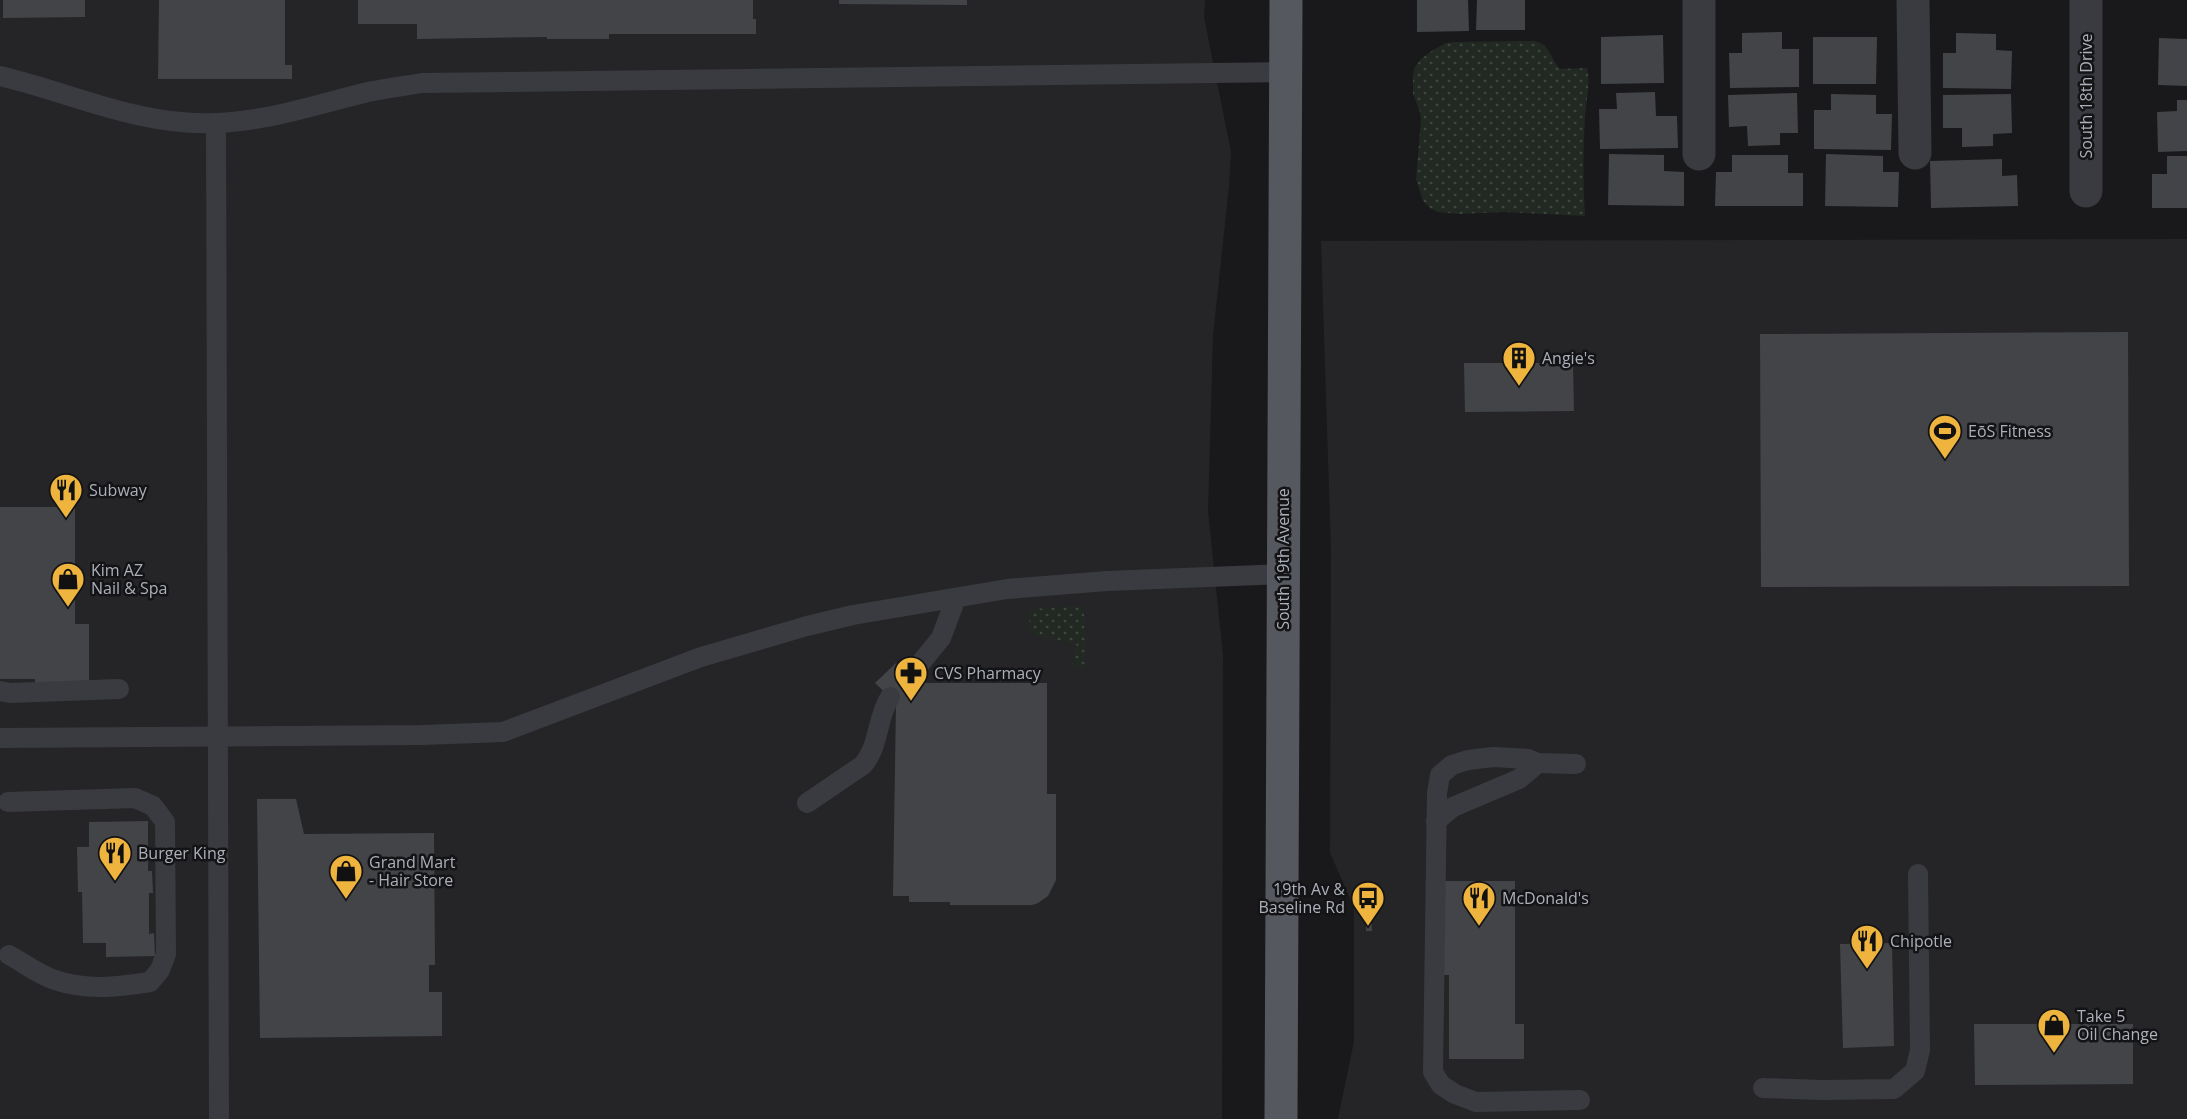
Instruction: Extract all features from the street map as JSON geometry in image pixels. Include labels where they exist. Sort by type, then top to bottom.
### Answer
[{"type":"main road","name":"South 19th Avenue","points":[[1281,1119],[1286,0]]},
{"type":"street","points":[[1698,0],[1699,154]]},
{"type":"street","points":[[1913,0],[1914,153]]},
{"type":"street","name":"South 18th Drive","points":[[2086,0],[2086,191]]},
{"type":"lane","points":[[0,76],[121,112],[173,121],[216,123],[268,117],[369,92],[422,83],[1286,72]]},
{"type":"lane","points":[[216,123],[216,737],[219,1119]]},
{"type":"lane","points":[[0,738],[422,735],[503,732],[711,654],[841,618],[1007,589],[1095,582],[1283,574]]},
{"type":"lane","points":[[910,676],[941,638],[956,598]]},
{"type":"lane","points":[[0,691],[10,693],[119,689]]},
{"type":"lane","points":[[807,803],[863,765],[869,758],[875,746],[881,715],[890,697]]},
{"type":"lane","points":[[1576,764],[1538,763],[1528,759],[1493,757],[1468,760],[1452,765],[1440,775],[1436,820],[1433,1072],[1442,1085],[1455,1094],[1476,1102],[1580,1100]]},
{"type":"lane","points":[[1436,820],[1453,807],[1519,779],[1538,763]]},
{"type":"lane","points":[[8,802],[135,798],[153,806],[165,822],[166,954],[160,970],[150,982],[102,988],[77,986],[54,980],[9,955]]},
{"type":"lane","points":[[1763,1088],[1894,1089],[1915,1071],[1920,1050],[1918,874]]},
{"type":"shaded area","points":[[0,0],[1205,0],[1204,17],[1231,152],[1213,336],[1208,511],[1223,655],[1222,1119],[0,1119]]},
{"type":"shaded area","points":[[1534,41],[1547,48],[1560,69],[1587,68],[1584,153],[1585,216],[1503,212],[1459,214],[1438,212],[1430,208],[1423,201],[1416,179],[1421,120],[1413,94],[1415,67],[1421,59],[1446,43]]},
{"type":"shaded area","points":[[2187,239],[2187,1119],[1338,1119],[1354,1041],[1354,907],[1330,853],[1331,551],[1321,241]]},
{"type":"shaded area","points":[[1079,606],[1084,610],[1085,668],[1072,665],[1077,645],[1034,634],[1030,630],[1029,613],[1033,609]]},
{"type":"building","points":[[3,0],[85,0],[85,17],[3,18]]},
{"type":"building","points":[[159,0],[285,0],[285,65],[292,65],[292,79],[158,79]]},
{"type":"building","points":[[358,0],[753,0],[756,34],[609,34],[609,39],[547,39],[547,37],[417,39],[417,24],[358,24]]},
{"type":"building","points":[[839,0],[967,0],[967,5],[839,4]]},
{"type":"building","points":[[1417,0],[1468,0],[1469,31],[1417,32]]},
{"type":"building","points":[[1477,0],[1525,0],[1525,30],[1476,30]]},
{"type":"building","points":[[1782,32],[1782,49],[1799,49],[1799,87],[1730,88],[1729,53],[1742,53],[1742,33]]},
{"type":"building","points":[[1956,33],[1996,34],[1996,50],[2012,51],[2011,89],[1943,88],[1943,53],[1956,53]]},
{"type":"building","points":[[1663,35],[1664,83],[1601,84],[1601,37]]},
{"type":"building","points":[[1813,37],[1877,37],[1876,84],[1813,84]]},
{"type":"building","points":[[2159,38],[2187,39],[2187,86],[2158,85]]},
{"type":"building","points":[[1655,92],[1656,116],[1677,116],[1678,148],[1600,149],[1599,109],[1617,109],[1616,93]]},
{"type":"building","points":[[1797,93],[1798,133],[1780,133],[1780,145],[1748,146],[1747,126],[1729,127],[1728,95]]},
{"type":"building","points":[[1831,94],[1876,95],[1876,114],[1892,114],[1891,150],[1814,149],[1814,110],[1831,110]]},
{"type":"building","points":[[2011,94],[2012,133],[1993,134],[1993,146],[1962,147],[1962,128],[1943,128],[1943,95]]},
{"type":"building","points":[[2177,100],[2187,100],[2187,151],[2158,152],[2157,112],[2177,111]]},
{"type":"building","points":[[1609,154],[1664,155],[1664,171],[1684,172],[1684,206],[1608,205]]},
{"type":"building","points":[[1826,154],[1883,156],[1883,172],[1899,172],[1898,207],[1825,206]]},
{"type":"building","points":[[1732,155],[1788,155],[1788,173],[1803,173],[1803,206],[1715,206],[1716,172],[1732,172]]},
{"type":"building","points":[[2167,156],[2187,156],[2187,208],[2152,208],[2152,174],[2167,174]]},
{"type":"building","points":[[2002,159],[2002,176],[2017,175],[2018,206],[1931,208],[1930,161]]},
{"type":"building","name":"EōS Fitness","points":[[2128,332],[2129,586],[1761,587],[1760,334]]},
{"type":"building","name":"Angie's","points":[[1464,363],[1573,363],[1574,411],[1465,412]]},
{"type":"building","points":[[0,507],[75,507],[75,624],[89,624],[89,684],[35,684],[35,679],[0,679]]},
{"type":"building","name":"CVS Pharmacy","points":[[896,663],[917,683],[1047,683],[1047,794],[1056,794],[1056,880],[1048,896],[1038,903],[1032,905],[950,905],[950,902],[909,902],[909,896],[893,896],[896,703],[875,683]]},
{"type":"building","name":"Grand Mart - Hair Store","points":[[257,799],[296,799],[304,834],[434,833],[435,965],[429,965],[429,992],[442,992],[442,1036],[260,1038]]},
{"type":"building","name":"Burger King","points":[[148,821],[148,871],[152,871],[153,893],[149,893],[149,934],[154,933],[155,956],[106,957],[106,943],[83,943],[82,892],[78,892],[77,847],[89,847],[89,822]]},
{"type":"building","name":"McDonald's","points":[[1442,881],[1515,881],[1515,1024],[1524,1024],[1524,1059],[1449,1059],[1449,975],[1442,975]]},
{"type":"building","points":[[1371,912],[1372,931],[1366,931],[1366,913]]},
{"type":"building","name":"Chipotle","points":[[1892,943],[1894,1046],[1843,1048],[1840,944]]},
{"type":"building","name":"Take 5 Oil Change","points":[[1974,1024],[2133,1024],[2133,1084],[1975,1085]]},
{"type":"place","name":"Angie's","points":[[1519,387]]},
{"type":"place","name":"EōS Fitness","points":[[1945,460]]},
{"type":"place","name":"Subway","points":[[66,519]]},
{"type":"place","name":"Kim AZ Nail & Spa","points":[[68,608]]},
{"type":"place","name":"CVS Pharmacy","points":[[911,702]]},
{"type":"place","name":"Burger King","points":[[115,882]]},
{"type":"place","name":"Grand Mart - Hair Store","points":[[346,900]]},
{"type":"place","name":"19th Av & Baseline Rd","points":[[1368,927]]},
{"type":"place","name":"McDonald's","points":[[1479,927]]},
{"type":"place","name":"Chipotle","points":[[1867,970]]},
{"type":"place","name":"Take 5 Oil Change","points":[[2054,1054]]}]
